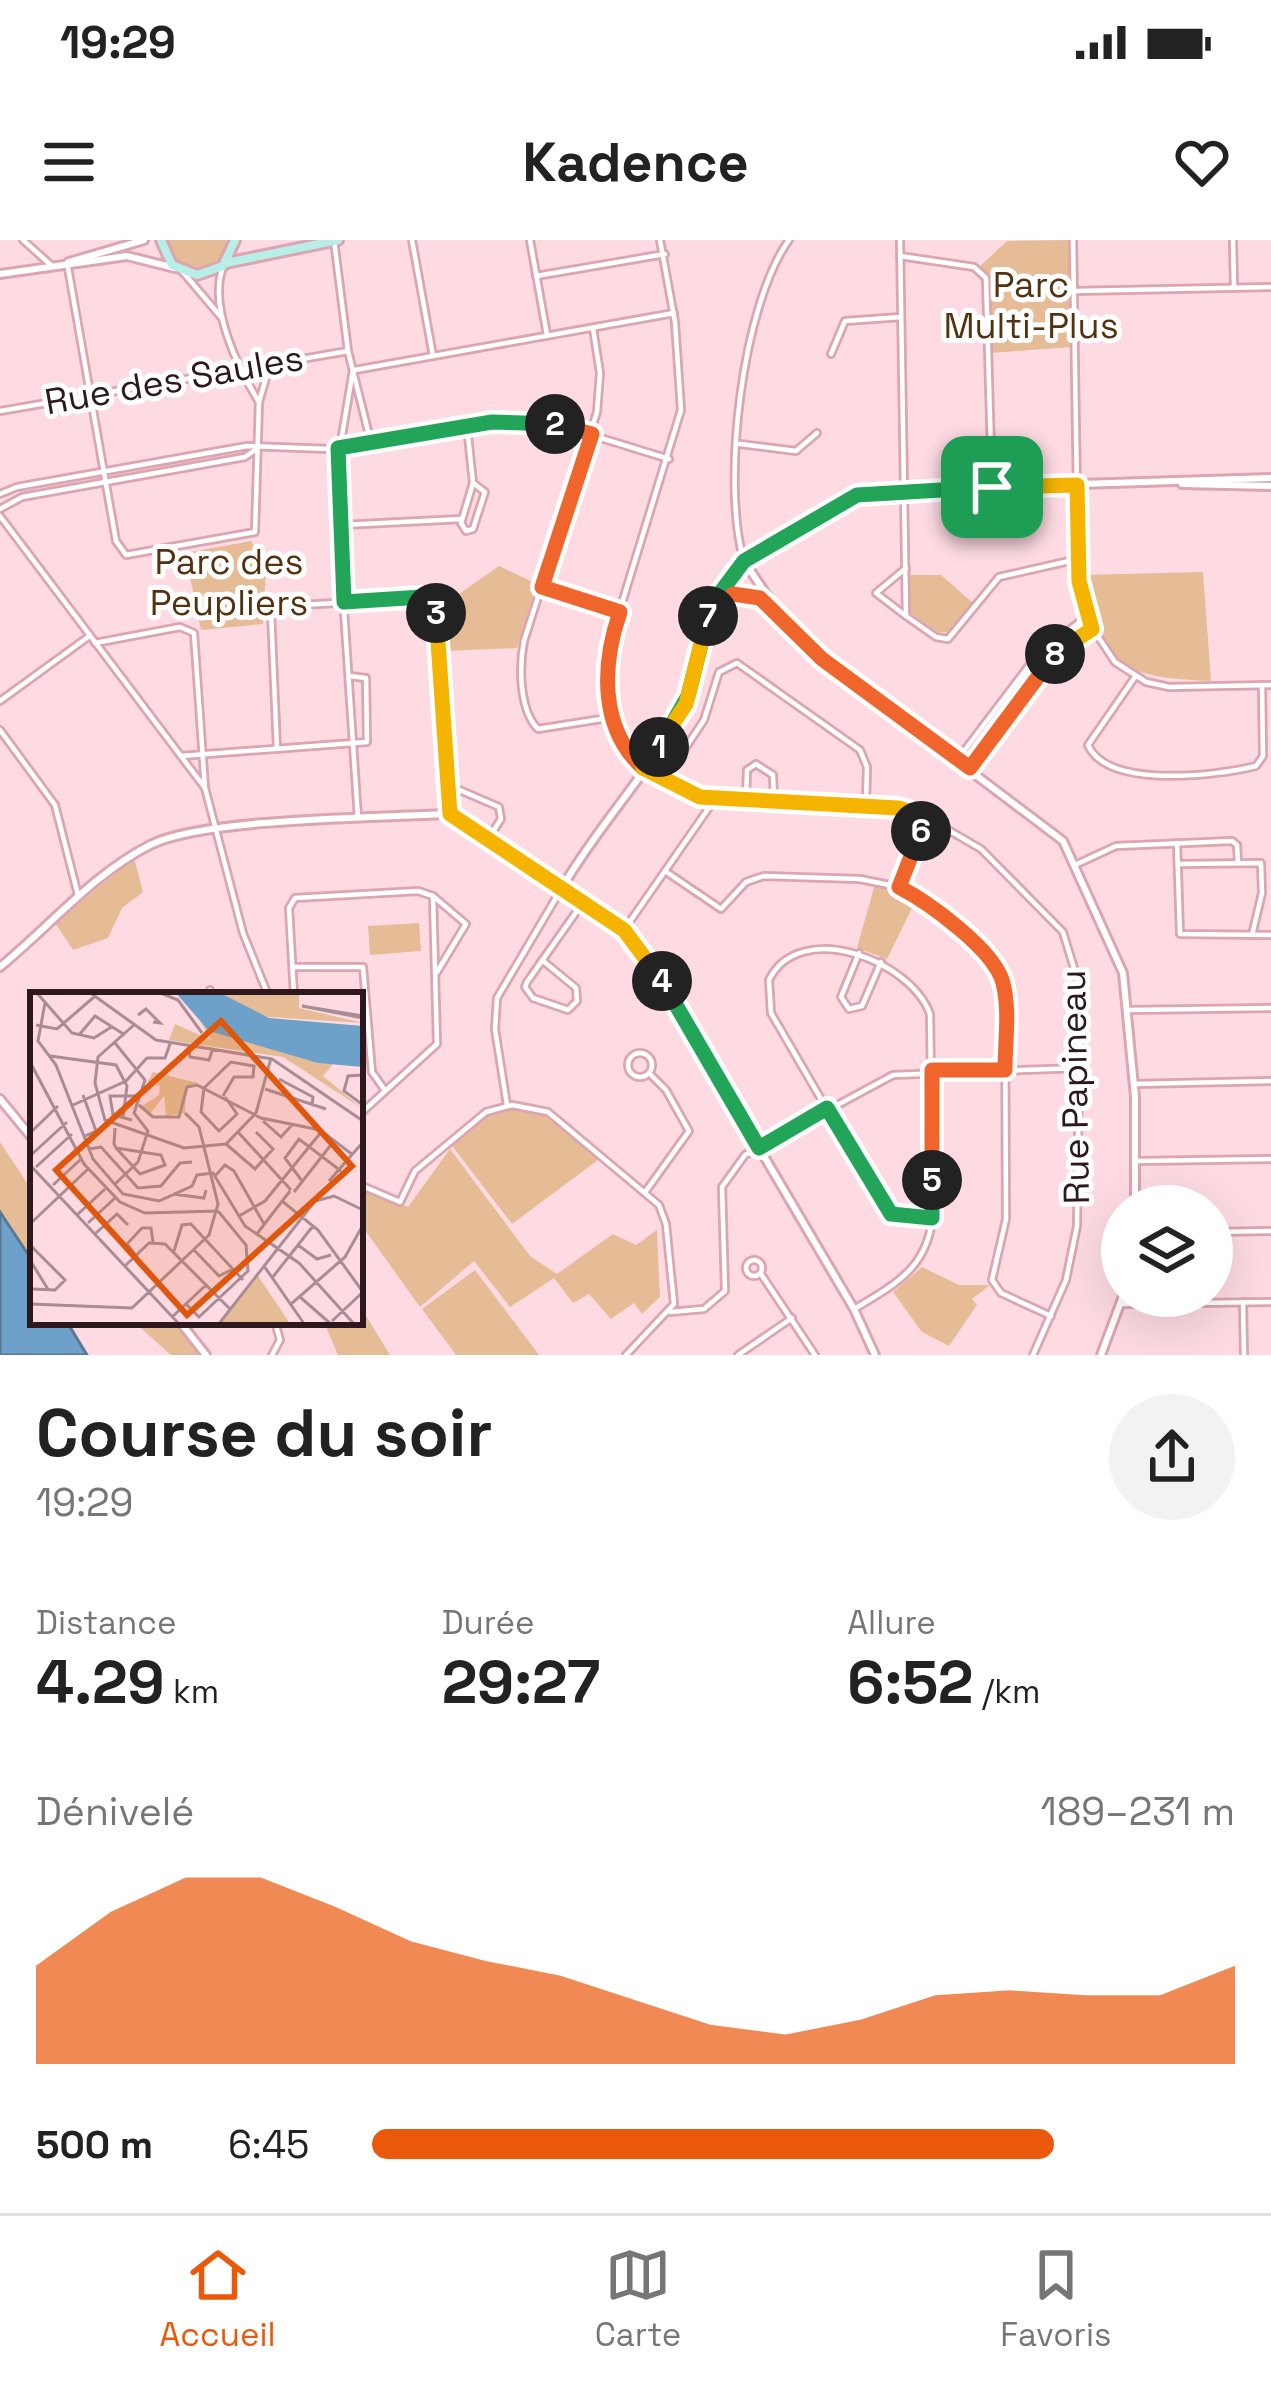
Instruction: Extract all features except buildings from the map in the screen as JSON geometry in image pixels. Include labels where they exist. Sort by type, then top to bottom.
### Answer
[{"type":"main road","points":[[161,240],[180,270],[201,275],[224,264],[335,240]]},
{"type":"main road","points":[[224,264],[235,240]]},
{"type":"street","points":[[23,240],[51,265]]},
{"type":"street","points":[[68,262],[144,240]]},
{"type":"street","points":[[335,240],[352,370],[371,443]]},
{"type":"street","points":[[412,240],[433,356]]},
{"type":"street","points":[[530,240],[547,336]]},
{"type":"street","name":"Rue Papineau","points":[[660,240],[682,392],[670,459],[606,667],[622,747],[663,782],[715,799],[866,804],[926,817],[981,849],[1063,932],[1078,976],[1076,1238],[1033,1355]]},
{"type":"street","points":[[789,240],[754,311],[734,515],[744,561],[776,610],[822,659],[1057,831],[1119,956],[1134,1084],[1135,1185]]},
{"type":"street","points":[[900,240],[906,616]]},
{"type":"street","points":[[1073,240],[1078,559],[1086,617],[1114,662],[1135,677],[1169,687],[1271,685]]},
{"type":"street","points":[[1233,240],[1234,288]]},
{"type":"street","points":[[536,276],[664,254]]},
{"type":"street","points":[[0,274],[132,256],[180,270],[226,326]]},
{"type":"street","points":[[900,256],[971,266],[986,278],[992,487]]},
{"type":"street","points":[[68,262],[122,553],[136,557],[255,532],[260,402],[270,364]]},
{"type":"street","points":[[224,264],[217,290],[226,326],[260,402]]},
{"type":"street","points":[[1074,291],[1271,287]]},
{"type":"street","name":"Rue des Saules","points":[[352,370],[674,313]]},
{"type":"street","points":[[831,354],[844,321],[901,317]]},
{"type":"street","points":[[593,328],[601,382],[592,434],[521,655],[531,723],[544,730],[614,717]]},
{"type":"street","name":"Rue des Saules","points":[[0,411],[349,351]]},
{"type":"street","points":[[352,370],[338,448],[339,525],[358,819]]},
{"type":"street","points":[[0,494],[257,447],[338,448],[521,421],[592,434],[670,459]]},
{"type":"street","points":[[466,426],[473,483],[463,530],[473,529],[485,492],[473,483]]},
{"type":"street","points":[[739,444],[794,452],[817,433]]},
{"type":"street","points":[[205,788],[0,513],[22,496],[244,457],[257,447]]},
{"type":"street","points":[[507,1105],[495,1033],[497,998],[563,886],[686,704],[707,617],[721,586],[744,561],[850,497],[904,489],[1271,482]]},
{"type":"street","points":[[339,525],[462,519]]},
{"type":"street","points":[[906,568],[876,593],[938,639],[948,639],[999,577],[1078,559]]},
{"type":"street","points":[[542,587],[620,612]]},
{"type":"street","points":[[707,617],[739,593],[754,595],[776,610]]},
{"type":"street","points":[[277,749],[269,615],[283,606],[422,597],[435,607],[450,814]]},
{"type":"street","points":[[958,759],[1050,641],[1086,617]]},
{"type":"street","points":[[95,643],[180,627],[194,632],[205,788],[242,933],[267,992]]},
{"type":"street","points":[[970,768],[1056,653],[1092,629]]},
{"type":"street","points":[[0,701],[90,636]]},
{"type":"street","points":[[663,782],[704,720],[719,672],[737,663],[862,753],[866,804]]},
{"type":"street","points":[[180,756],[354,744],[370,736],[366,678],[349,676]]},
{"type":"street","points":[[1135,677],[1088,745],[1093,754],[1129,775],[1258,765],[1262,685]]},
{"type":"street","points":[[1006,696],[1016,704]]},
{"type":"street","points":[[0,730],[55,805],[78,896]]},
{"type":"street","points":[[746,801],[747,770],[756,764],[774,777],[774,801]]},
{"type":"street","points":[[448,785],[463,787],[500,807],[501,819],[490,836]]},
{"type":"street","points":[[624,930],[715,799]]},
{"type":"street","points":[[0,967],[78,896],[151,844],[218,829],[450,814],[490,836],[624,930],[655,969],[854,1309],[875,1355]]},
{"type":"street","points":[[899,887],[926,817]]},
{"type":"street","points":[[1075,865],[1116,846],[1233,842],[1238,863]]},
{"type":"street","points":[[1177,843],[1181,935],[1271,935]]},
{"type":"street","points":[[1178,865],[1262,866],[1252,935]]},
{"type":"street","points":[[665,871],[721,909],[746,883],[764,876],[860,878],[899,887],[934,908],[996,966],[1005,993],[1006,1225],[992,1280],[1005,1295],[1051,1316]]},
{"type":"street","points":[[294,992],[289,908],[295,898],[418,891],[433,896],[466,924],[436,973]]},
{"type":"street","points":[[363,1111],[436,1048],[433,896]]},
{"type":"street","points":[[542,960],[576,988],[577,1001],[568,1010],[554,1009],[526,992],[542,960],[584,901]]},
{"type":"street","points":[[854,1309],[914,1269],[928,1246],[932,1218],[932,1070],[927,1006],[881,962],[859,953],[794,955],[775,969],[767,988],[771,1013],[888,1212],[932,1218]]},
{"type":"street","points":[[859,953],[841,997],[849,1009],[862,1006],[881,962]]},
{"type":"street","points":[[293,967],[363,967],[372,1072],[386,1091]]},
{"type":"street","points":[[1128,1010],[1271,1008]]},
{"type":"street","points":[[670,1312],[704,1309],[725,1292],[722,1187],[732,1166],[759,1148],[885,1077],[932,1070],[1078,1068]]},
{"type":"street","points":[[646,1191],[688,1135],[666,1090],[650,1074]]},
{"type":"street","points":[[1134,1084],[1271,1081]]},
{"type":"street","points":[[0,1099],[30,1135]]},
{"type":"street","points":[[363,1186],[400,1202],[415,1172],[481,1115],[507,1105],[554,1114],[646,1191],[665,1220],[675,1294],[670,1312],[635,1352],[626,1355]]},
{"type":"street","points":[[1136,1161],[1271,1159]]},
{"type":"street","points":[[1233,1232],[1271,1232]]},
{"type":"street","points":[[761,1274],[815,1355]]},
{"type":"street","points":[[1233,1302],[1271,1302]]},
{"type":"street","points":[[1243,1302],[1244,1355]]},
{"type":"street","points":[[1101,1355],[1116,1317]]},
{"type":"street","points":[[738,1355],[792,1318]]},
{"type":"street","points":[[182,1325],[206,1355]]},
{"type":"street","points":[[276,1325],[280,1340],[276,1354]]},
{"type":"green space","points":[[167,240],[229,243],[221,260],[194,270],[176,261]]},
{"type":"green space","name":"Parc Multi-Plus","points":[[1073,240],[1073,347],[989,353],[988,285],[978,268],[1007,241]]},
{"type":"green space","name":"Parc des Peupliers","points":[[251,541],[266,567],[263,624],[201,630],[185,553]]},
{"type":"green space","points":[[499,566],[537,584],[517,648],[446,651],[442,606]]},
{"type":"green space","points":[[1203,572],[1211,681],[1135,670],[1106,647],[1095,629],[1081,575]]},
{"type":"green space","points":[[907,575],[941,575],[974,604],[953,632],[930,632],[906,608]]},
{"type":"green space","points":[[134,858],[143,892],[122,908],[108,938],[73,950],[55,923]]},
{"type":"green space","points":[[875,884],[916,900],[887,959],[857,948]]},
{"type":"green space","points":[[419,923],[421,951],[370,955],[368,926]]},
{"type":"green space","points":[[508,1102],[546,1110],[598,1160],[512,1224],[450,1143],[475,1120]]},
{"type":"green space","points":[[0,1142],[30,1187],[30,1257],[0,1212]]},
{"type":"green space","points":[[450,1149],[530,1256],[557,1274],[613,1234],[636,1245],[657,1230],[660,1297],[642,1314],[634,1303],[611,1319],[589,1294],[573,1303],[554,1278],[510,1307],[474,1261],[420,1307],[363,1227],[363,1184],[408,1207]]},
{"type":"green space","points":[[922,1267],[959,1285],[990,1285],[972,1299],[977,1305],[949,1346],[922,1332],[893,1292]]},
{"type":"green space","points":[[475,1270],[539,1355],[456,1355],[422,1309]]},
{"type":"green space","points":[[363,1311],[390,1355],[338,1355],[325,1325],[363,1325]]},
{"type":"green space","points":[[137,1325],[178,1325],[202,1355],[171,1355]]},
{"type":"water","points":[[0,1212],[30,1257],[30,1325],[69,1325],[87,1355],[0,1355]]},
{"type":"route","points":[[992,487],[857,495],[820,512],[744,561],[715,597],[707,617],[686,704],[643,768],[622,747],[606,678],[620,612],[542,587],[592,434],[542,422],[492,422],[338,448],[335,477],[344,602],[422,597],[436,610],[450,814],[563,886],[637,944],[759,1148],[827,1108],[885,1209],[902,1218],[932,1218],[932,1070],[1005,1070],[1005,993],[996,966],[934,908],[899,887],[926,817],[855,803],[700,797],[674,788],[643,768],[664,741],[686,704],[692,686],[707,617],[727,597],[742,592],[752,593],[776,610],[822,659],[970,768],[1052,658],[1092,629],[1079,581],[1077,485],[992,487]]}]
